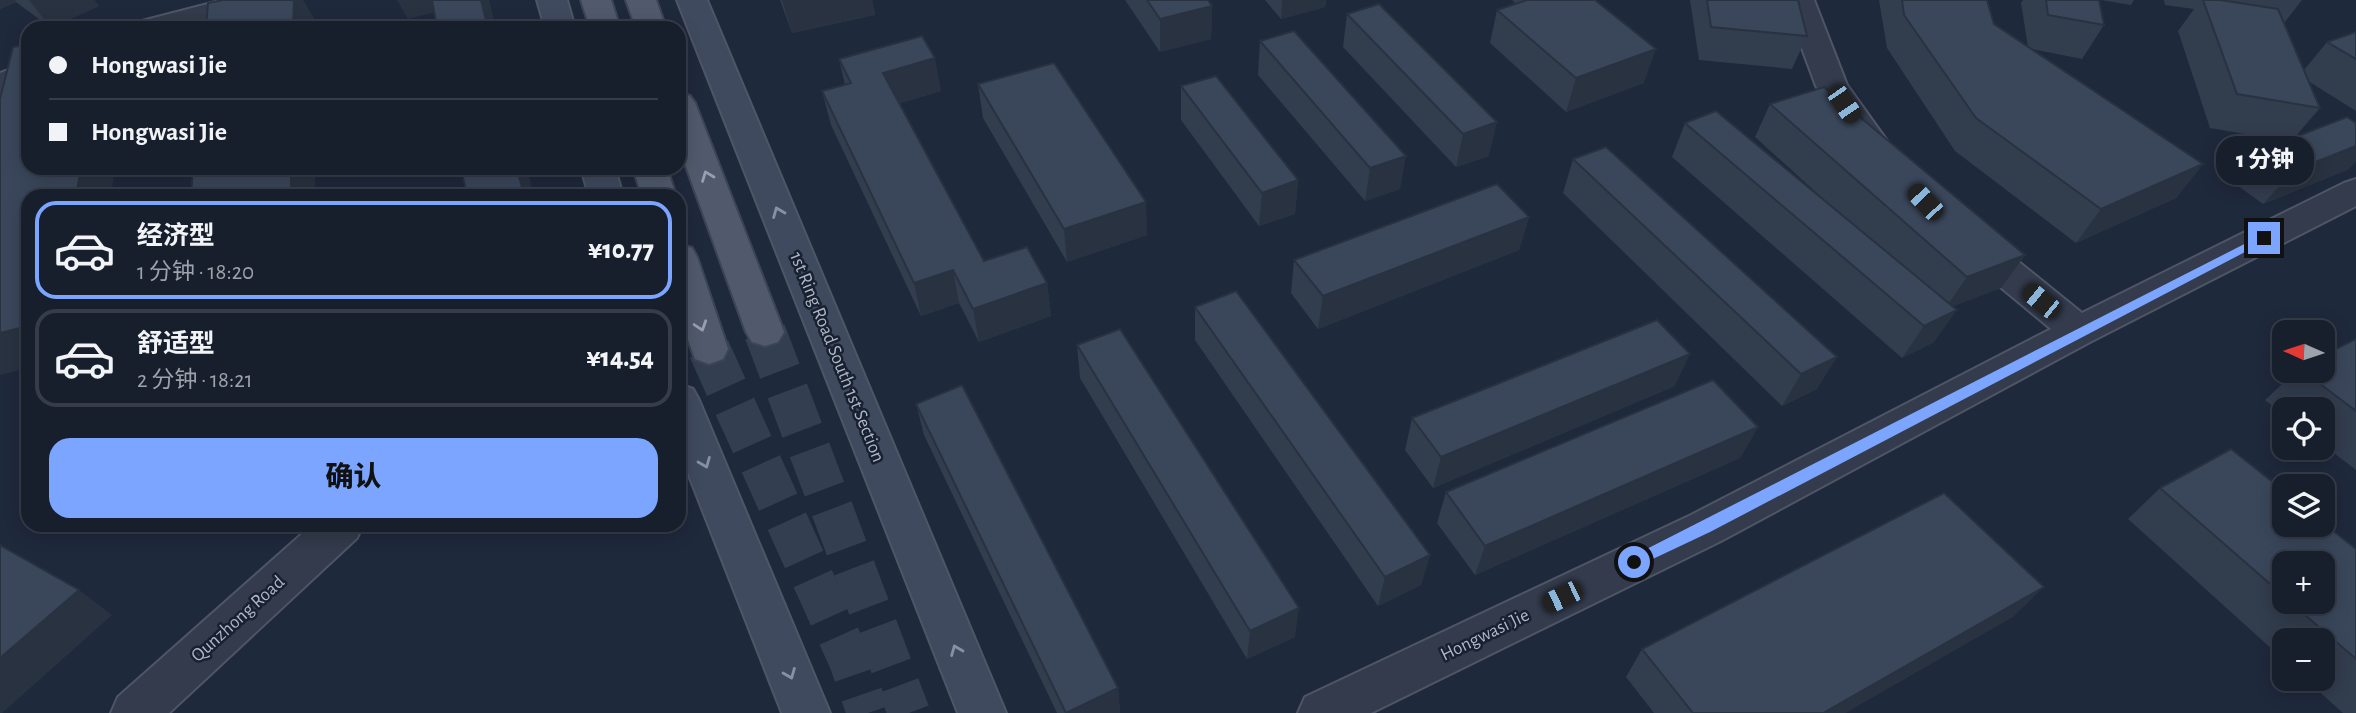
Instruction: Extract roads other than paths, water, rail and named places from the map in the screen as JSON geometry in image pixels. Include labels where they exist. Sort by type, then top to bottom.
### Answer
[{"type":"main road","points":[[552,0],[558,21]]},
{"type":"main road","points":[[596,0],[604,21]]},
{"type":"main road","points":[[640,0],[648,21]]},
{"type":"main road","name":"1st Ring Road South 1st Section","points":[[692,0],[982,713]]},
{"type":"main road","points":[[686,122],[765,332]]},
{"type":"main road","points":[[686,278],[709,349]]},
{"type":"main road","points":[[686,417],[806,713]]},
{"type":"street","points":[[176,21],[258,0]]},
{"type":"street","points":[[1799,0],[1832,86],[1869,141],[1897,171]]},
{"type":"street","points":[[0,84],[21,75]]},
{"type":"street","name":"Hongwasi Jie","points":[[1322,713],[1706,528],[2079,331],[2356,191]]},
{"type":"street","points":[[1944,219],[2003,271],[2079,331]]},
{"type":"street","name":"Qunzhong Road","points":[[135,713],[334,532]]},
{"type":"tunnel","points":[[765,332],[909,713]]},
{"type":"tunnel","points":[[709,349],[850,661],[868,713]]}]
